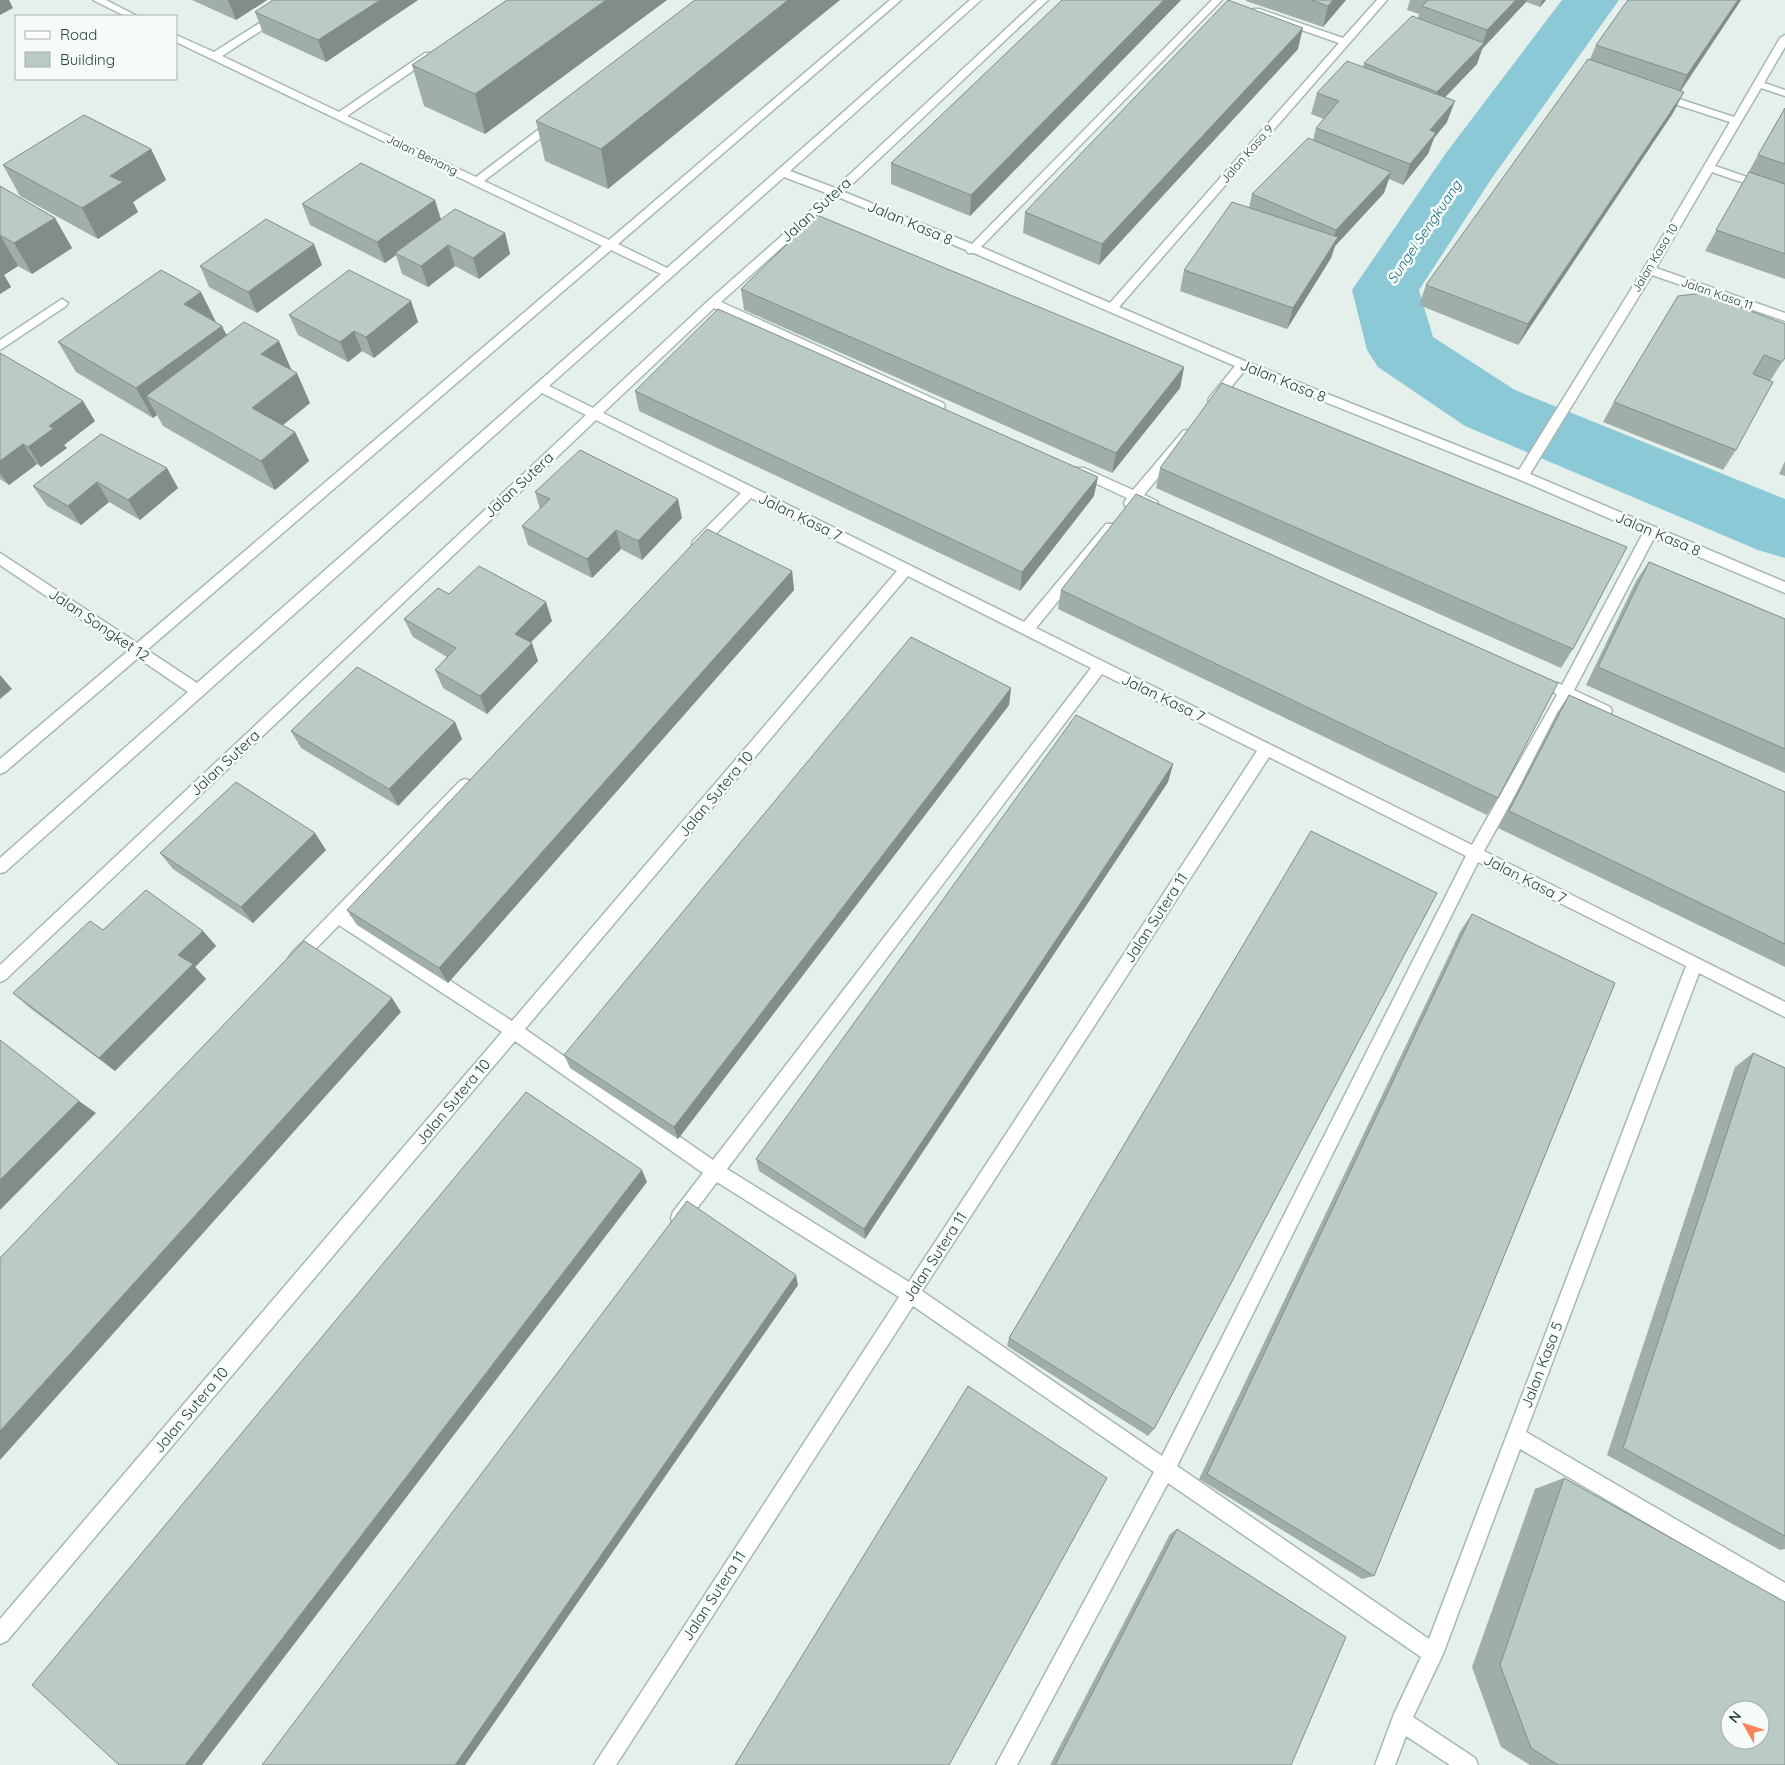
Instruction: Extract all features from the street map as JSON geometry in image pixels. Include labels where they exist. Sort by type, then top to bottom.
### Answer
[{"type":"street","points":[[215,56],[303,0]]},
{"type":"street","points":[[0,768],[896,0]]},
{"type":"street","points":[[0,867],[976,0]]},
{"type":"street","name":"Jalan Sutera","points":[[0,975],[712,303],[837,192],[1043,0]]},
{"type":"street","points":[[972,250],[1217,0]]},
{"type":"street","name":"Jalan Kasa 9","points":[[1112,308],[1382,0]]},
{"type":"street","points":[[104,1],[130,15]]},
{"type":"street","points":[[1244,6],[1346,42]]},
{"type":"street","name":"Jalan Kasa 10","points":[[1522,476],[1649,270],[1785,38]]},
{"type":"street","name":"Jalan Benang","points":[[178,39],[668,273]]},
{"type":"street","points":[[340,116],[437,50]]},
{"type":"street","points":[[1757,84],[1785,93]]},
{"type":"street","points":[[1646,92],[1737,121]]},
{"type":"street","points":[[477,181],[562,117]]},
{"type":"street","points":[[1708,167],[1785,194]]},
{"type":"street","name":"Jalan Kasa 8","points":[[782,172],[837,192],[1243,365],[1522,476],[1785,588]]},
{"type":"street","name":"Jalan Kasa 11","points":[[1649,270],[1785,318]]},
{"type":"street","points":[[712,303],[946,410]]},
{"type":"street","points":[[0,346],[62,304]]},
{"type":"street","points":[[1205,411],[1243,365]]},
{"type":"street","name":"Jalan Kasa 7","points":[[540,387],[1695,963],[1785,1010]]},
{"type":"street","points":[[1026,630],[1192,427]]},
{"type":"street","points":[[1072,468],[1162,509]]},
{"type":"street","points":[[687,555],[749,492]]},
{"type":"street","points":[[1006,1765],[1165,1470],[1475,854],[1565,693],[1651,531]]},
{"type":"street","name":"Jalan Songket 12","points":[[0,558],[198,691]]},
{"type":"street","name":"Jalan Sutera 10","points":[[0,1634],[906,570]]},
{"type":"street","points":[[667,1235],[1099,667]]},
{"type":"street","points":[[1547,685],[1618,717]]},
{"type":"street","name":"Jalan Sutera 11","points":[[604,1765],[1266,749]]},
{"type":"street","points":[[283,973],[475,775]]},
{"type":"street","points":[[338,916],[514,1032],[715,1171],[911,1294],[1433,1654]]},
{"type":"street","name":"Jalan Kasa 5","points":[[1385,1765],[1401,1722],[1433,1654],[1695,963]]},
{"type":"street","points":[[1516,1436],[1785,1594]]},
{"type":"street","points":[[1401,1722],[1468,1765]]},
{"type":"building","points":[[273,0],[380,0],[318,40],[255,12]]},
{"type":"building","points":[[507,0],[606,0],[475,94],[412,65]]},
{"type":"building","points":[[695,0],[788,0],[601,149],[536,121]]},
{"type":"building","points":[[1062,0],[1164,0],[971,195],[891,163]]},
{"type":"building","points":[[1228,0],[1303,28],[1102,244],[1025,212]]},
{"type":"building","points":[[1311,0],[1333,0],[1328,6]]},
{"type":"building","points":[[1428,0],[1516,0],[1487,30],[1422,6]]},
{"type":"building","points":[[1628,0],[1738,0],[1687,75],[1596,45]]},
{"type":"building","points":[[1412,16],[1484,43],[1437,92],[1364,63]]},
{"type":"building","points":[[1588,59],[1684,92],[1528,324],[1426,285]]},
{"type":"building","points":[[1347,61],[1455,101],[1430,130],[1436,133],[1410,164],[1316,128],[1339,101],[1317,93]]},
{"type":"building","points":[[1785,108],[1785,164],[1758,155]]},
{"type":"building","points":[[84,115],[151,149],[110,176],[123,182],[82,208],[3,165]]},
{"type":"building","points":[[1308,138],[1391,172],[1336,230],[1252,194]]},
{"type":"building","points":[[361,163],[435,200],[377,242],[302,204]]},
{"type":"building","points":[[1749,172],[1785,184],[1785,254],[1716,230]]},
{"type":"building","points":[[0,186],[55,218],[14,243],[0,235]]},
{"type":"building","points":[[1232,202],[1338,237],[1293,308],[1184,270]]},
{"type":"building","points":[[455,209],[505,233],[473,258],[448,245],[421,266],[395,253]]},
{"type":"building","points":[[817,215],[1184,367],[1116,453],[741,289]]},
{"type":"building","points":[[266,219],[314,244],[248,292],[200,266]]},
{"type":"building","points":[[161,270],[201,292],[184,304],[222,326],[136,388],[58,342]]},
{"type":"building","points":[[349,270],[411,301],[366,337],[354,331],[340,342],[289,315]]},
{"type":"building","points":[[1703,293],[1785,324],[1785,358],[1782,362],[1764,355],[1753,374],[1773,382],[1736,450],[1614,402],[1678,296]]},
{"type":"building","points":[[718,309],[1098,477],[1022,572],[635,391]]},
{"type":"building","points":[[244,322],[279,341],[261,354],[297,373],[252,408],[295,432],[261,461],[146,396]]},
{"type":"building","points":[[0,353],[83,401],[49,426],[54,428],[28,447],[23,444],[0,461]]},
{"type":"building","points":[[1222,383],[1627,547],[1573,649],[1160,468]]},
{"type":"building","points":[[101,434],[167,468],[128,500],[97,482],[68,506],[33,486]]},
{"type":"building","points":[[580,450],[678,499],[638,541],[616,530],[587,559],[522,526],[550,499],[535,492]]},
{"type":"building","points":[[1136,494],[1558,683],[1498,798],[1061,590]]},
{"type":"building","points":[[707,529],[792,571],[439,968],[347,910]]},
{"type":"building","points":[[1649,562],[1785,619],[1785,749],[1598,667]]},
{"type":"building","points":[[479,566],[546,602],[515,634],[532,643],[480,696],[435,670],[456,648],[404,619],[438,588],[449,594]]},
{"type":"building","points":[[911,637],[1011,688],[674,1127],[564,1055]]},
{"type":"building","points":[[357,667],[455,722],[389,789],[291,731]]},
{"type":"building","points":[[1569,695],[1785,792],[1785,944],[1509,811]]},
{"type":"building","points":[[1076,715],[1173,764],[864,1229],[756,1159]]},
{"type":"building","points":[[236,782],[315,833],[241,907],[160,853]]},
{"type":"building","points":[[1311,831],[1437,893],[1154,1429],[1009,1338]]},
{"type":"building","points":[[146,890],[203,931],[178,955],[193,964],[99,1058],[13,993],[90,921],[103,930]]},
{"type":"building","points":[[1472,914],[1615,983],[1374,1576],[1207,1474]]},
{"type":"building","points":[[304,941],[392,998],[0,1431],[0,1258]]},
{"type":"building","points":[[0,1040],[79,1101],[0,1180]]},
{"type":"building","points":[[1753,1053],[1785,1068],[1785,1536],[1623,1448]]},
{"type":"building","points":[[526,1092],[642,1170],[185,1765],[119,1765],[32,1685]]},
{"type":"building","points":[[687,1201],[796,1275],[455,1765],[262,1765]]},
{"type":"building","points":[[968,1386],[1107,1478],[949,1765],[735,1765]]},
{"type":"building","points":[[1564,1478],[1785,1602],[1785,1765],[1558,1765],[1531,1748],[1500,1665]]},
{"type":"building","points":[[1177,1529],[1346,1637],[1291,1765],[1055,1765]]},
{"type":"waterway","name":"Sungei Sengkuang","points":[[1591,0],[1468,167],[1385,290],[1402,350],[1490,408],[1785,530]]}]
